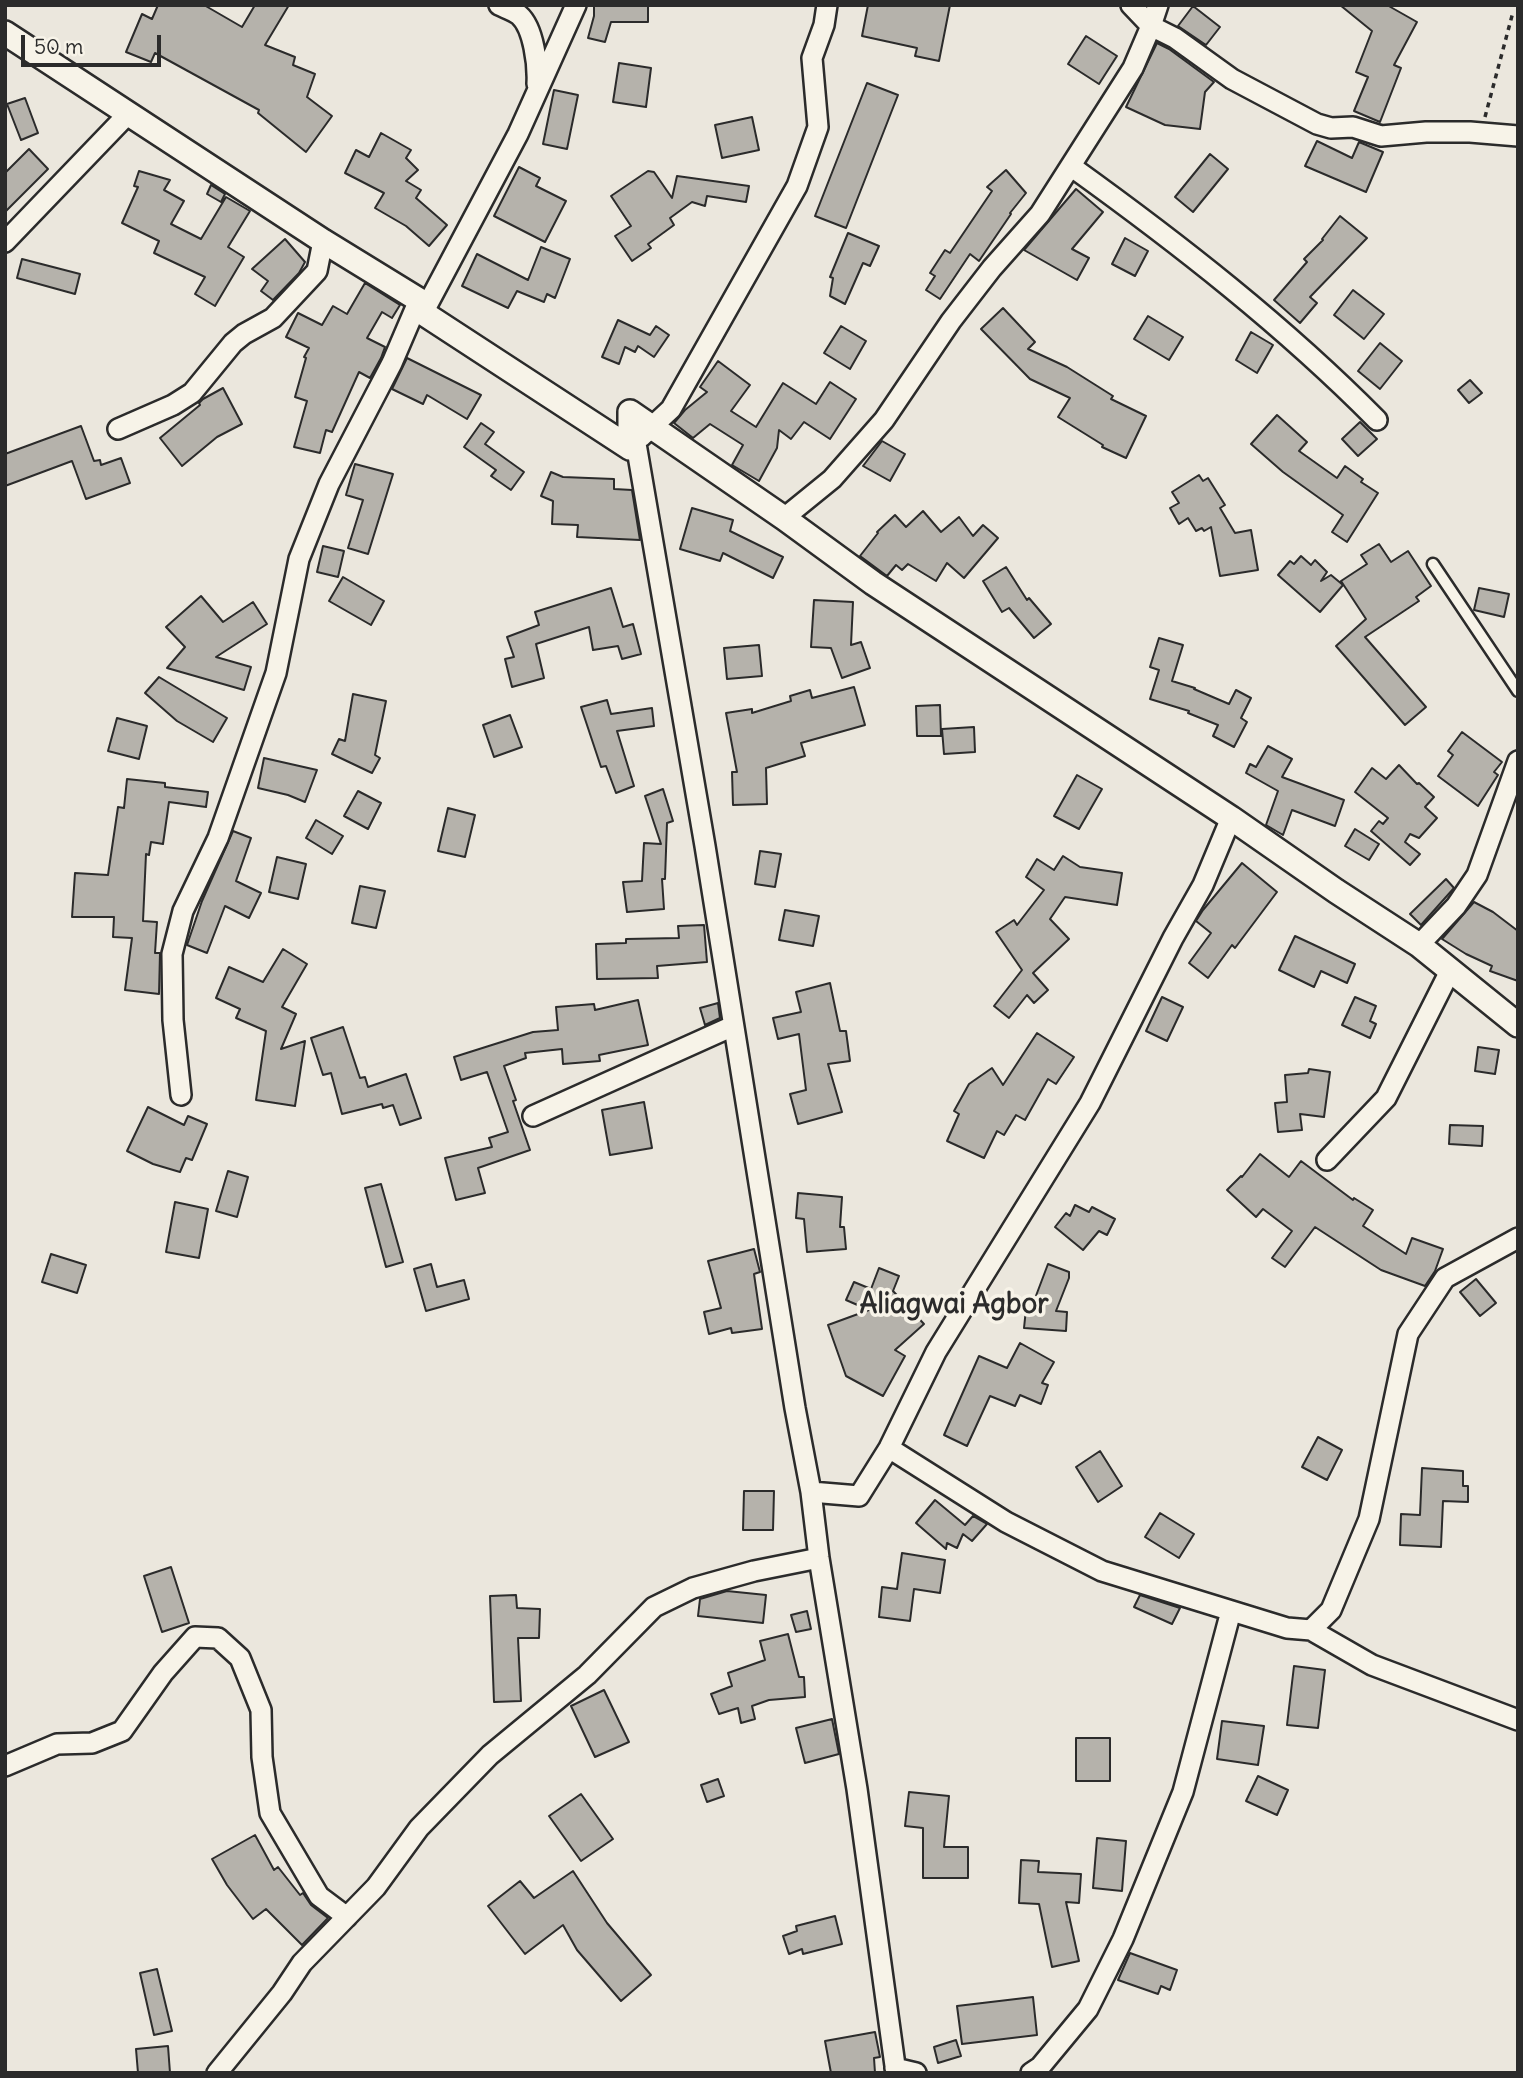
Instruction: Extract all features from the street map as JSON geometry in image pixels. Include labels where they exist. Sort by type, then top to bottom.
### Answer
[{"type":"street","points":[[499,5],[520,16],[530,35],[538,64],[537,92]]},
{"type":"street","points":[[181,1095],[173,1020],[172,954],[183,911],[218,838],[276,673],[299,559],[328,484],[421,307],[518,134],[576,5]]},
{"type":"street","points":[[630,448],[671,408],[797,186],[818,127],[812,58],[824,25],[827,5]]},
{"type":"street","points":[[1131,5],[1150,26],[1175,38],[1231,79],[1317,124],[1331,128],[1353,127],[1381,136],[1426,132],[1518,136]]},
{"type":"street","points":[[784,518],[832,480],[884,419],[951,321],[992,268],[1040,214],[1133,68],[1158,5]]},
{"type":"street","points":[[5,33],[323,241],[630,448]]},
{"type":"street","points":[[5,242],[127,115]]},
{"type":"street","points":[[1072,167],[1150,223],[1329,372],[1377,420]]},
{"type":"street","points":[[118,429],[173,405],[192,393],[233,343],[273,318],[317,271],[323,241]]},
{"type":"street","points":[[630,448],[631,412]]},
{"type":"street","points":[[631,412],[873,583],[1419,945],[1518,1025]]},
{"type":"street","points":[[631,412],[811,1492],[819,1558],[857,1789],[896,2071],[916,2073]]},
{"type":"street","points":[[1419,945],[1456,906],[1477,875],[1518,761]]},
{"type":"street","points":[[811,1492],[859,1496],[889,1448],[936,1352],[1090,1103],[1173,937],[1203,885],[1231,818]]},
{"type":"street","points":[[1326,1160],[1386,1098],[1450,971]]},
{"type":"street","points":[[533,1116],[733,1026]]},
{"type":"street","points":[[1311,1630],[1331,1610],[1369,1519],[1408,1334],[1445,1278],[1518,1238]]},
{"type":"street","points":[[889,1448],[1006,1522],[1102,1571],[1287,1628],[1311,1630],[1372,1665],[1518,1720]]},
{"type":"street","points":[[217,2073],[282,1993],[302,1963],[376,1887],[419,1828],[490,1755],[587,1675],[654,1607],[693,1588],[754,1570],[819,1558]]},
{"type":"street","points":[[1031,2073],[1040,2067],[1088,2009],[1123,1939],[1183,1792],[1231,1611]]},
{"type":"street","points":[[5,1766],[57,1744],[92,1743],[122,1731],[163,1673],[195,1637],[218,1638],[240,1658],[261,1710],[262,1756],[270,1813],[319,1896],[347,1917]]},
{"type":"lane","points":[[1433,564],[1518,691]]},
{"type":"path","points":[[1481,133],[1513,12]]},
{"type":"building","points":[[158,5],[204,5],[242,27],[255,5],[289,5],[265,45],[295,57],[293,65],[315,74],[307,97],[332,116],[306,152],[258,113],[259,110],[155,53],[151,62],[126,52],[142,14],[152,19]]},
{"type":"building","points":[[594,5],[648,5],[648,22],[611,22],[605,42],[588,38]]},
{"type":"building","points":[[868,5],[950,5],[939,61],[915,56],[917,48],[862,36]]},
{"type":"building","points":[[1340,5],[1387,5],[1417,22],[1394,65],[1401,68],[1380,122],[1354,111],[1368,77],[1356,72],[1372,31]]},
{"type":"building","points":[[1193,6],[1220,27],[1206,45],[1178,26]]},
{"type":"building","points":[[1086,36],[1117,56],[1099,84],[1068,64]]},
{"type":"building","points":[[1157,43],[1214,82],[1205,92],[1200,129],[1165,125],[1126,107]]},
{"type":"building","points":[[619,63],[651,68],[646,107],[613,102]]},
{"type":"building","points":[[867,83],[898,95],[846,228],[815,216]]},
{"type":"building","points":[[554,90],[578,95],[567,149],[543,144]]},
{"type":"building","points":[[25,98],[38,133],[21,140],[7,104]]},
{"type":"building","points":[[752,117],[759,150],[722,158],[715,125]]},
{"type":"building","points":[[381,133],[411,150],[406,158],[418,170],[406,181],[421,190],[416,198],[447,225],[429,246],[406,226],[375,208],[384,193],[345,173],[356,150],[369,157]]},
{"type":"building","points":[[1317,141],[1352,158],[1359,142],[1383,152],[1366,192],[1305,166]]},
{"type":"building","points":[[29,149],[48,169],[5,212],[5,173]]},
{"type":"building","points":[[1210,154],[1228,169],[1193,212],[1175,197]]},
{"type":"building","points":[[519,167],[540,178],[536,186],[566,201],[545,242],[494,216]]},
{"type":"building","points":[[1006,170],[1026,193],[979,261],[970,254],[940,299],[926,290],[935,276],[930,273],[945,250],[950,253],[992,191],[987,187]]},
{"type":"building","points":[[139,171],[170,180],[164,190],[184,201],[171,224],[201,239],[226,197],[250,211],[228,247],[244,257],[215,306],[195,294],[205,277],[154,253],[159,241],[122,223],[138,187],[134,186]]},
{"type":"building","points":[[648,171],[654,172],[672,198],[677,176],[749,186],[746,202],[707,196],[705,206],[692,202],[670,218],[674,225],[648,244],[651,248],[632,261],[615,236],[631,226],[611,196]]},
{"type":"building","points":[[211,185],[225,194],[221,202],[207,194]]},
{"type":"building","points":[[1076,189],[1103,212],[1072,249],[1089,258],[1077,280],[1024,250]]},
{"type":"building","points":[[1340,216],[1367,238],[1310,297],[1317,303],[1300,323],[1274,300],[1307,262],[1304,259],[1323,240]]},
{"type":"building","points":[[848,233],[879,246],[870,266],[863,263],[845,304],[830,296],[833,278],[830,277]]},
{"type":"building","points":[[1125,238],[1148,251],[1135,276],[1112,264]]},
{"type":"building","points":[[285,239],[305,262],[299,273],[273,300],[261,291],[268,281],[252,269]]},
{"type":"building","points":[[541,247],[570,259],[555,298],[547,294],[544,302],[517,291],[508,308],[462,286],[477,254],[528,280]]},
{"type":"building","points":[[22,259],[80,274],[75,294],[17,278]]},
{"type":"building","points":[[365,283],[400,305],[392,318],[382,312],[367,338],[385,347],[381,358],[370,378],[359,372],[332,432],[326,430],[320,453],[294,447],[307,401],[295,397],[306,358],[304,357],[309,348],[286,337],[298,313],[322,325],[333,306],[347,314]]},
{"type":"building","points":[[1353,290],[1384,314],[1364,339],[1334,315]]},
{"type":"building","points":[[1003,308],[1035,342],[1028,349],[1067,367],[1113,396],[1111,399],[1146,416],[1126,458],[1102,447],[1103,445],[1058,417],[1070,398],[1030,379],[981,329]]},
{"type":"building","points":[[1148,316],[1183,337],[1169,360],[1134,339]]},
{"type":"building","points":[[618,320],[650,335],[656,326],[669,335],[654,357],[638,346],[635,352],[625,347],[619,364],[602,357]]},
{"type":"building","points":[[841,326],[866,341],[850,369],[824,353]]},
{"type":"building","points":[[1251,332],[1273,345],[1257,373],[1236,360]]},
{"type":"building","points":[[1380,343],[1402,361],[1380,389],[1358,371]]},
{"type":"building","points":[[407,358],[481,395],[467,419],[427,395],[423,404],[392,389]]},
{"type":"building","points":[[718,361],[750,385],[731,411],[756,427],[783,383],[816,404],[830,382],[856,399],[830,439],[804,422],[791,439],[779,430],[777,448],[759,481],[732,465],[743,445],[710,424],[693,438],[674,423],[707,392],[700,387]]},
{"type":"building","points":[[1470,380],[1482,393],[1469,403],[1458,390]]},
{"type":"building","points":[[223,388],[242,424],[217,437],[182,466],[160,438],[200,405],[203,399]]},
{"type":"building","points":[[1277,415],[1307,442],[1299,451],[1337,478],[1345,466],[1363,479],[1361,482],[1378,493],[1347,542],[1332,532],[1343,515],[1283,472],[1251,444]]},
{"type":"building","points":[[1360,422],[1377,439],[1358,456],[1342,439]]},
{"type":"building","points":[[481,423],[494,432],[485,444],[524,472],[511,490],[491,476],[496,470],[464,447]]},
{"type":"building","points":[[81,426],[94,461],[100,460],[101,465],[121,458],[130,483],[86,499],[72,461],[5,486],[5,454]]},
{"type":"building","points":[[882,441],[905,454],[890,481],[863,466]]},
{"type":"building","points":[[355,464],[393,474],[368,554],[348,548],[363,500],[346,495]]},
{"type":"building","points":[[551,472],[563,477],[614,479],[614,489],[632,490],[640,540],[577,537],[578,525],[552,524],[553,501],[541,496]]},
{"type":"building","points":[[1199,475],[1203,481],[1208,478],[1225,505],[1220,508],[1235,533],[1251,530],[1258,570],[1220,576],[1211,527],[1196,531],[1188,518],[1179,524],[1170,508],[1179,503],[1172,492]]},
{"type":"building","points":[[692,508],[733,520],[730,531],[783,557],[773,578],[723,553],[720,561],[680,549]]},
{"type":"building","points":[[923,511],[941,532],[959,517],[973,536],[983,525],[998,538],[964,578],[947,563],[936,581],[908,564],[902,570],[896,565],[887,576],[860,556],[877,532],[895,515],[906,527]]},
{"type":"building","points":[[1379,544],[1391,562],[1408,551],[1431,586],[1416,597],[1419,601],[1365,637],[1426,707],[1405,725],[1336,646],[1366,619],[1341,581],[1367,564],[1361,555]]},
{"type":"building","points":[[323,546],[344,551],[338,577],[317,572]]},
{"type":"building","points":[[1301,556],[1311,565],[1315,560],[1327,572],[1321,581],[1331,575],[1343,585],[1320,612],[1278,575],[1290,561],[1294,564]]},
{"type":"building","points":[[1006,567],[1027,600],[1029,598],[1051,624],[1034,638],[1009,608],[1002,612],[983,581]]},
{"type":"building","points":[[343,577],[384,601],[371,625],[329,601]]},
{"type":"building","points":[[611,588],[623,627],[633,624],[641,654],[622,659],[618,646],[593,650],[589,627],[536,644],[544,678],[512,687],[505,659],[514,657],[507,637],[539,625],[535,612]]},
{"type":"building","points":[[1479,588],[1509,594],[1504,617],[1474,610]]},
{"type":"building","points":[[201,596],[223,622],[253,602],[267,624],[216,657],[251,667],[244,690],[167,668],[185,647],[166,627]]},
{"type":"building","points":[[814,600],[853,602],[851,645],[861,642],[870,668],[842,678],[831,648],[811,647]]},
{"type":"building","points":[[1159,638],[1183,645],[1172,681],[1195,688],[1229,704],[1236,690],[1251,698],[1241,718],[1247,722],[1234,747],[1213,736],[1218,725],[1188,713],[1189,711],[1150,699],[1159,670],[1150,667]]},
{"type":"building","points":[[759,645],[762,676],[727,679],[724,648]]},
{"type":"building","points":[[159,677],[227,718],[213,742],[177,721],[145,693]]},
{"type":"building","points":[[854,687],[865,725],[801,743],[805,756],[766,768],[767,804],[733,805],[732,772],[737,772],[726,713],[752,709],[752,713],[791,701],[790,696],[810,690],[812,698]]},
{"type":"building","points":[[353,694],[386,701],[375,755],[380,758],[372,773],[332,754],[339,739],[345,741]]},
{"type":"building","points":[[607,700],[611,714],[652,708],[654,726],[617,731],[634,786],[616,793],[606,766],[601,767],[581,707]]},
{"type":"building","points":[[940,705],[941,736],[917,736],[916,706]]},
{"type":"building","points":[[510,715],[522,747],[494,757],[483,725]]},
{"type":"building","points":[[117,718],[147,726],[139,759],[108,751]]},
{"type":"building","points":[[974,727],[975,752],[944,754],[942,729]]},
{"type":"building","points":[[1462,732],[1502,762],[1494,772],[1498,775],[1478,806],[1438,776],[1453,755],[1448,751]]},
{"type":"building","points":[[1268,746],[1292,759],[1282,777],[1344,800],[1335,826],[1292,810],[1283,835],[1266,825],[1278,791],[1246,773],[1250,764],[1256,767]]},
{"type":"building","points":[[264,758],[317,770],[305,802],[258,788]]},
{"type":"building","points":[[1399,765],[1434,797],[1425,807],[1437,818],[1419,838],[1410,834],[1405,842],[1420,854],[1410,865],[1371,831],[1379,821],[1383,824],[1388,818],[1355,792],[1372,768],[1386,779]]},
{"type":"building","points":[[1077,775],[1102,789],[1079,829],[1054,816]]},
{"type":"building","points":[[127,779],[208,792],[206,807],[169,802],[163,844],[151,842],[149,855],[146,854],[143,921],[157,922],[155,953],[160,953],[159,994],[125,990],[132,938],[113,937],[114,917],[72,917],[75,873],[108,875],[118,807],[124,808]]},
{"type":"building","points":[[663,789],[673,821],[667,823],[665,879],[662,879],[664,909],[627,912],[623,882],[642,881],[644,843],[661,844],[645,796]]},
{"type":"building","points":[[358,791],[381,803],[368,829],[344,816]]},
{"type":"building","points":[[448,808],[475,815],[465,857],[438,851]]},
{"type":"building","points":[[316,820],[343,836],[332,854],[306,838]]},
{"type":"building","points":[[1355,829],[1379,844],[1369,860],[1345,846]]},
{"type":"building","points":[[233,831],[251,838],[236,881],[261,893],[249,918],[225,906],[207,953],[187,945],[202,901]]},
{"type":"building","points":[[760,851],[781,854],[775,887],[755,884]]},
{"type":"building","points":[[1063,856],[1080,867],[1122,873],[1117,905],[1065,897],[1050,919],[1069,939],[1033,973],[1048,990],[1034,1003],[1027,995],[1009,1018],[994,1006],[1022,970],[996,932],[1014,920],[1017,925],[1044,890],[1026,877],[1037,859],[1054,870]]},
{"type":"building","points":[[277,857],[306,864],[298,899],[269,892]]},
{"type":"building","points":[[1242,863],[1277,892],[1235,948],[1232,945],[1208,978],[1189,963],[1211,933],[1196,921]]},
{"type":"building","points":[[1446,879],[1454,888],[1421,925],[1410,914]]},
{"type":"building","points":[[360,886],[385,891],[376,928],[352,923]]},
{"type":"building","points":[[1474,902],[1493,912],[1518,931],[1518,981],[1490,971],[1492,966],[1442,939]]},
{"type":"building","points":[[785,910],[819,916],[813,946],[779,940]]},
{"type":"building","points":[[704,925],[707,962],[657,966],[658,978],[597,979],[596,944],[626,943],[626,939],[679,938],[678,926]]},
{"type":"building","points":[[1295,936],[1355,964],[1347,983],[1321,971],[1314,987],[1279,970]]},
{"type":"building","points":[[283,949],[307,964],[282,1007],[296,1014],[281,1049],[305,1041],[295,1106],[256,1100],[266,1031],[236,1018],[240,1009],[216,998],[229,967],[263,982]]},
{"type":"building","points":[[830,983],[840,1031],[846,1031],[850,1061],[828,1064],[842,1112],[798,1124],[790,1094],[806,1090],[799,1034],[778,1039],[773,1018],[801,1012],[796,992]]},
{"type":"building","points":[[1162,997],[1183,1007],[1167,1041],[1146,1031]]},
{"type":"building","points":[[1355,997],[1376,1006],[1370,1021],[1376,1024],[1370,1038],[1342,1025]]},
{"type":"building","points":[[638,1000],[648,1045],[599,1055],[600,1061],[563,1064],[562,1049],[525,1053],[526,1058],[504,1066],[530,1150],[478,1168],[485,1193],[456,1200],[445,1158],[492,1147],[489,1138],[508,1132],[487,1072],[461,1080],[454,1057],[533,1032],[558,1030],[556,1007],[594,1004],[595,1010]]},
{"type":"building","points":[[718,1003],[720,1018],[705,1025],[700,1008]]},
{"type":"building","points":[[343,1027],[360,1078],[365,1077],[368,1087],[406,1074],[421,1118],[400,1125],[393,1105],[383,1108],[382,1104],[342,1114],[331,1073],[323,1075],[311,1038]]},
{"type":"building","points":[[1037,1033],[1074,1057],[1056,1084],[1048,1079],[1025,1120],[1016,1115],[1004,1135],[997,1131],[984,1158],[947,1141],[959,1114],[954,1111],[969,1084],[992,1068],[1003,1085]]},
{"type":"building","points":[[1478,1047],[1499,1050],[1495,1074],[1475,1071]]},
{"type":"building","points":[[1309,1069],[1330,1072],[1324,1117],[1300,1114],[1302,1130],[1278,1132],[1275,1103],[1287,1102],[1285,1075],[1308,1073]]},
{"type":"building","points":[[644,1102],[652,1148],[610,1155],[602,1110]]},
{"type":"building","points":[[148,1107],[184,1125],[188,1116],[207,1124],[192,1160],[186,1158],[180,1172],[153,1164],[127,1151]]},
{"type":"building","points":[[1450,1125],[1483,1126],[1482,1146],[1449,1144]]},
{"type":"building","points":[[1260,1154],[1289,1177],[1301,1161],[1353,1200],[1354,1198],[1373,1210],[1363,1226],[1406,1254],[1412,1238],[1443,1249],[1435,1271],[1425,1286],[1381,1270],[1315,1227],[1285,1267],[1272,1258],[1292,1231],[1263,1209],[1256,1217],[1227,1190],[1242,1177]]},
{"type":"building","points":[[228,1171],[248,1177],[237,1217],[216,1211]]},
{"type":"building","points":[[381,1184],[403,1262],[386,1267],[365,1188]]},
{"type":"building","points":[[798,1193],[842,1197],[840,1227],[844,1227],[846,1249],[807,1252],[804,1219],[796,1218]]},
{"type":"building","points":[[175,1202],[208,1209],[199,1258],[166,1252]]},
{"type":"building","points":[[1075,1205],[1089,1212],[1092,1207],[1115,1219],[1107,1235],[1099,1231],[1083,1250],[1055,1227],[1066,1213],[1070,1216]]},
{"type":"building","points":[[754,1249],[760,1272],[754,1274],[762,1329],[732,1333],[731,1328],[709,1334],[704,1312],[721,1308],[708,1261]]},
{"type":"building","points":[[51,1254],[86,1265],[77,1293],[42,1282]]},
{"type":"building","points":[[431,1264],[437,1287],[464,1280],[469,1299],[426,1311],[414,1269]]},
{"type":"building","points":[[1048,1264],[1069,1272],[1056,1311],[1067,1312],[1066,1331],[1024,1328],[1026,1309],[1031,1309]]},
{"type":"building","points":[[879,1268],[899,1276],[893,1291],[924,1324],[895,1350],[905,1356],[883,1396],[846,1376],[828,1325],[869,1310],[846,1300],[854,1282],[871,1289]]},
{"type":"building","points":[[1476,1279],[1496,1303],[1480,1316],[1460,1292]]},
{"type":"building","points":[[1020,1343],[1054,1362],[1042,1383],[1048,1385],[1041,1404],[1020,1395],[1015,1406],[990,1396],[967,1446],[944,1435],[979,1356],[1007,1368]]},
{"type":"building","points":[[1318,1437],[1342,1450],[1327,1480],[1302,1467]]},
{"type":"building","points":[[1100,1451],[1122,1486],[1098,1502],[1076,1467]]},
{"type":"building","points":[[1422,1468],[1463,1471],[1463,1486],[1468,1486],[1468,1502],[1443,1501],[1441,1547],[1400,1545],[1401,1514],[1420,1515]]},
{"type":"building","points":[[744,1491],[774,1491],[773,1530],[743,1530]]},
{"type":"building","points":[[935,1500],[965,1525],[973,1516],[987,1524],[972,1541],[963,1534],[957,1548],[947,1543],[946,1549],[916,1523]]},
{"type":"building","points":[[1160,1513],[1194,1534],[1179,1558],[1145,1537]]},
{"type":"building","points":[[902,1553],[945,1560],[940,1593],[914,1589],[910,1621],[879,1617],[882,1587],[897,1589]]},
{"type":"building","points":[[171,1567],[189,1623],[162,1632],[144,1576]]},
{"type":"building","points":[[727,1591],[766,1595],[763,1623],[698,1616],[700,1599]]},
{"type":"building","points":[[516,1595],[517,1608],[540,1609],[539,1638],[518,1638],[521,1701],[494,1702],[490,1596]]},
{"type":"building","points":[[1140,1595],[1180,1608],[1172,1624],[1134,1607]]},
{"type":"building","points":[[807,1611],[811,1629],[796,1632],[791,1615]]},
{"type":"building","points":[[788,1634],[799,1677],[804,1677],[805,1697],[769,1700],[752,1706],[755,1719],[741,1723],[738,1708],[719,1714],[711,1694],[732,1686],[728,1673],[765,1660],[760,1641]]},
{"type":"building","points":[[1294,1666],[1325,1670],[1318,1728],[1287,1725]]},
{"type":"building","points":[[604,1690],[629,1742],[595,1757],[571,1706]]},
{"type":"building","points":[[832,1719],[839,1754],[805,1763],[796,1728]]},
{"type":"building","points":[[1222,1721],[1264,1726],[1258,1765],[1217,1759]]},
{"type":"building","points":[[1076,1738],[1110,1738],[1110,1781],[1076,1781]]},
{"type":"building","points":[[1258,1776],[1288,1790],[1277,1815],[1246,1801]]},
{"type":"building","points":[[718,1779],[724,1796],[707,1802],[701,1785]]},
{"type":"building","points":[[909,1792],[949,1796],[944,1847],[968,1847],[968,1878],[923,1878],[923,1828],[905,1826]]},
{"type":"building","points":[[581,1794],[613,1839],[581,1861],[549,1816]]},
{"type":"building","points":[[255,1835],[274,1870],[278,1867],[300,1895],[303,1893],[311,1905],[328,1918],[302,1945],[266,1909],[253,1919],[227,1885],[212,1859]]},
{"type":"building","points":[[1097,1838],[1126,1841],[1122,1891],[1093,1888]]},
{"type":"building","points":[[1021,1860],[1039,1861],[1038,1872],[1081,1874],[1079,1903],[1066,1902],[1079,1961],[1052,1967],[1039,1904],[1019,1903]]},
{"type":"building","points":[[573,1871],[607,1923],[651,1975],[621,2001],[577,1950],[563,1925],[525,1954],[488,1906],[520,1881],[534,1898]]},
{"type":"building","points":[[835,1916],[842,1944],[803,1954],[802,1949],[789,1954],[783,1936],[797,1931],[796,1926]]},
{"type":"building","points":[[1130,1953],[1177,1970],[1170,1990],[1161,1986],[1158,1994],[1118,1980]]},
{"type":"building","points":[[157,1969],[172,2031],[154,2035],[140,1973]]},
{"type":"building","points":[[1033,1997],[1037,2035],[962,2044],[957,2006]]},
{"type":"building","points":[[875,2032],[880,2057],[874,2058],[875,2073],[831,2073],[825,2041]]},
{"type":"building","points":[[956,2040],[961,2056],[938,2063],[934,2047]]},
{"type":"building","points":[[168,2046],[170,2073],[138,2073],[136,2049]]},
{"type":"district","name":"Aliagwai Agbor","points":[[954,1305]]}]
